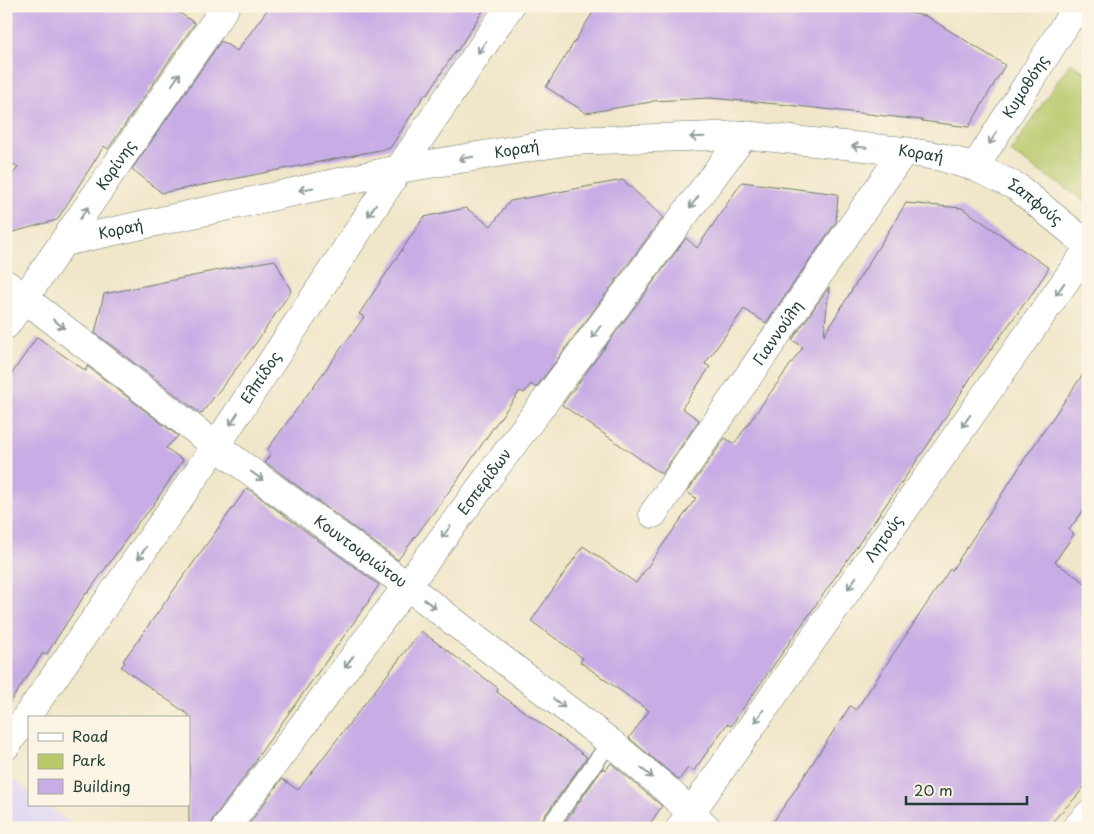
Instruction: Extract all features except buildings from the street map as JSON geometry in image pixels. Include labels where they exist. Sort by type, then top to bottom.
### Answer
[{"type":"street","name":"Κορίνης","points":[[6,325],[16,290],[64,242],[226,6]]},
{"type":"street","name":"Ελπίδος","points":[[6,746],[216,446],[399,169],[510,6]]},
{"type":"street","name":"Κυμοθόης","points":[[975,167],[1078,9]]},
{"type":"street","name":"Κοραή","points":[[64,242],[399,169],[569,141],[744,135],[904,151],[941,157],[975,167]]},
{"type":"street","name":"Εσπερίδων","points":[[226,828],[744,135]]},
{"type":"street","name":"Γιαννούλη","points":[[653,514],[904,151]]},
{"type":"street","name":"Σαπφούς","points":[[975,167],[1017,187],[1088,247]]},
{"type":"street","name":"Λητούς","points":[[692,822],[1088,247]]},
{"type":"street","name":"Κουντουριώτου","points":[[16,290],[216,446],[406,586],[610,742],[665,788],[692,822]]},
{"type":"street","points":[[1076,828],[1088,815]]},
{"type":"lane","points":[[548,828],[610,742]]},
{"type":"shaded area","points":[[6,774],[28,791],[28,806],[48,806],[76,828],[6,828]]},
{"type":"green space","points":[[1070,63],[1088,74],[1088,203],[1010,152]]}]
